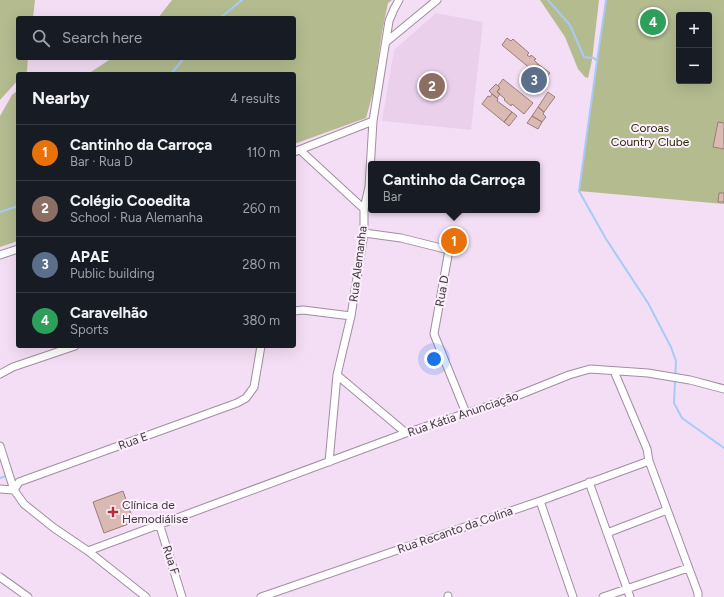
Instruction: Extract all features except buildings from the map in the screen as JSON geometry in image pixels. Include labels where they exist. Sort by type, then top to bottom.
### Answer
[{"type":"street","name":"Rua Alemanha","points":[[371,161],[373,121],[389,21],[399,0]]},
{"type":"street","points":[[386,42],[438,0]]},
{"type":"street","points":[[364,209],[297,151],[373,121]]},
{"type":"street","name":"Rua Alemanha","points":[[329,462],[337,375],[351,316],[364,234],[364,209],[368,191]]},
{"type":"street","name":"Rua D","points":[[364,234],[401,238],[449,250],[434,334],[466,413]]},
{"type":"street","points":[[0,255],[16,250]]},
{"type":"street","points":[[296,311],[302,310],[351,316]]},
{"type":"street","points":[[0,374],[13,367],[69,348]]},
{"type":"street","name":"Rua E","points":[[14,490],[19,482],[237,403],[246,398],[254,387],[261,348]]},
{"type":"street","name":"Rua Kátia Anunciação","points":[[88,551],[406,433],[510,399],[569,375],[590,369],[648,373],[690,380],[724,389]]},
{"type":"street","points":[[614,371],[647,449],[649,461],[698,597]]},
{"type":"street","points":[[337,375],[406,433]]},
{"type":"street","points":[[0,446],[14,490],[24,504],[32,512],[88,551],[146,597]]},
{"type":"street","name":"Rua Recanto da Colina","points":[[261,597],[540,501],[649,461]]},
{"type":"street","points":[[589,482],[630,597]]},
{"type":"street","points":[[0,489],[14,490]]},
{"type":"street","points":[[540,501],[573,597]]},
{"type":"street","points":[[607,533],[667,510]]},
{"type":"street","name":"Rua F","points":[[159,524],[182,597]]},
{"type":"street","points":[[603,597],[688,568]]},
{"type":"street","points":[[0,577],[28,597]]},
{"type":"shaded area","points":[[436,13],[483,22],[471,130],[382,121],[394,50]]},
{"type":"green space","points":[[0,0],[35,0],[33,16],[16,16],[16,60],[28,60],[27,71],[16,72],[16,82],[0,100]]},
{"type":"green space","points":[[172,0],[392,0],[388,3],[382,32],[374,89],[366,118],[296,143],[296,72],[91,72],[109,60],[296,60],[296,16],[160,16]]},
{"type":"green space","points":[[540,0],[599,0],[592,60],[588,78],[585,77],[578,69],[565,37]]},
{"type":"green space","name":"Coroas Country Clube","points":[[606,0],[724,0],[724,204],[579,191]]},
{"type":"green space","points":[[16,92],[16,242],[0,247],[0,116],[12,95]]},
{"type":"waterway","points":[[222,16],[242,0]]},
{"type":"waterway","points":[[548,0],[570,25],[584,57],[594,58],[597,61],[579,191],[606,239],[648,303],[671,347],[676,361],[674,403],[682,418],[724,448]]},
{"type":"waterway","points":[[597,61],[606,0]]},
{"type":"waterway","points":[[173,72],[182,60]]},
{"type":"waterway","points":[[0,212],[16,207]]},
{"type":"waterway","points":[[0,478],[6,476]]},
{"type":"place","name":"Caravelhão","points":[[653,22]]},
{"type":"place","name":"APAE","points":[[534,80]]},
{"type":"place","name":"Colégio Cooedita","points":[[432,86]]},
{"type":"place","name":"Cantinho da Carroça","points":[[454,241]]},
{"type":"place","name":"Clínica de Hemodiálise","points":[[113,512]]}]
